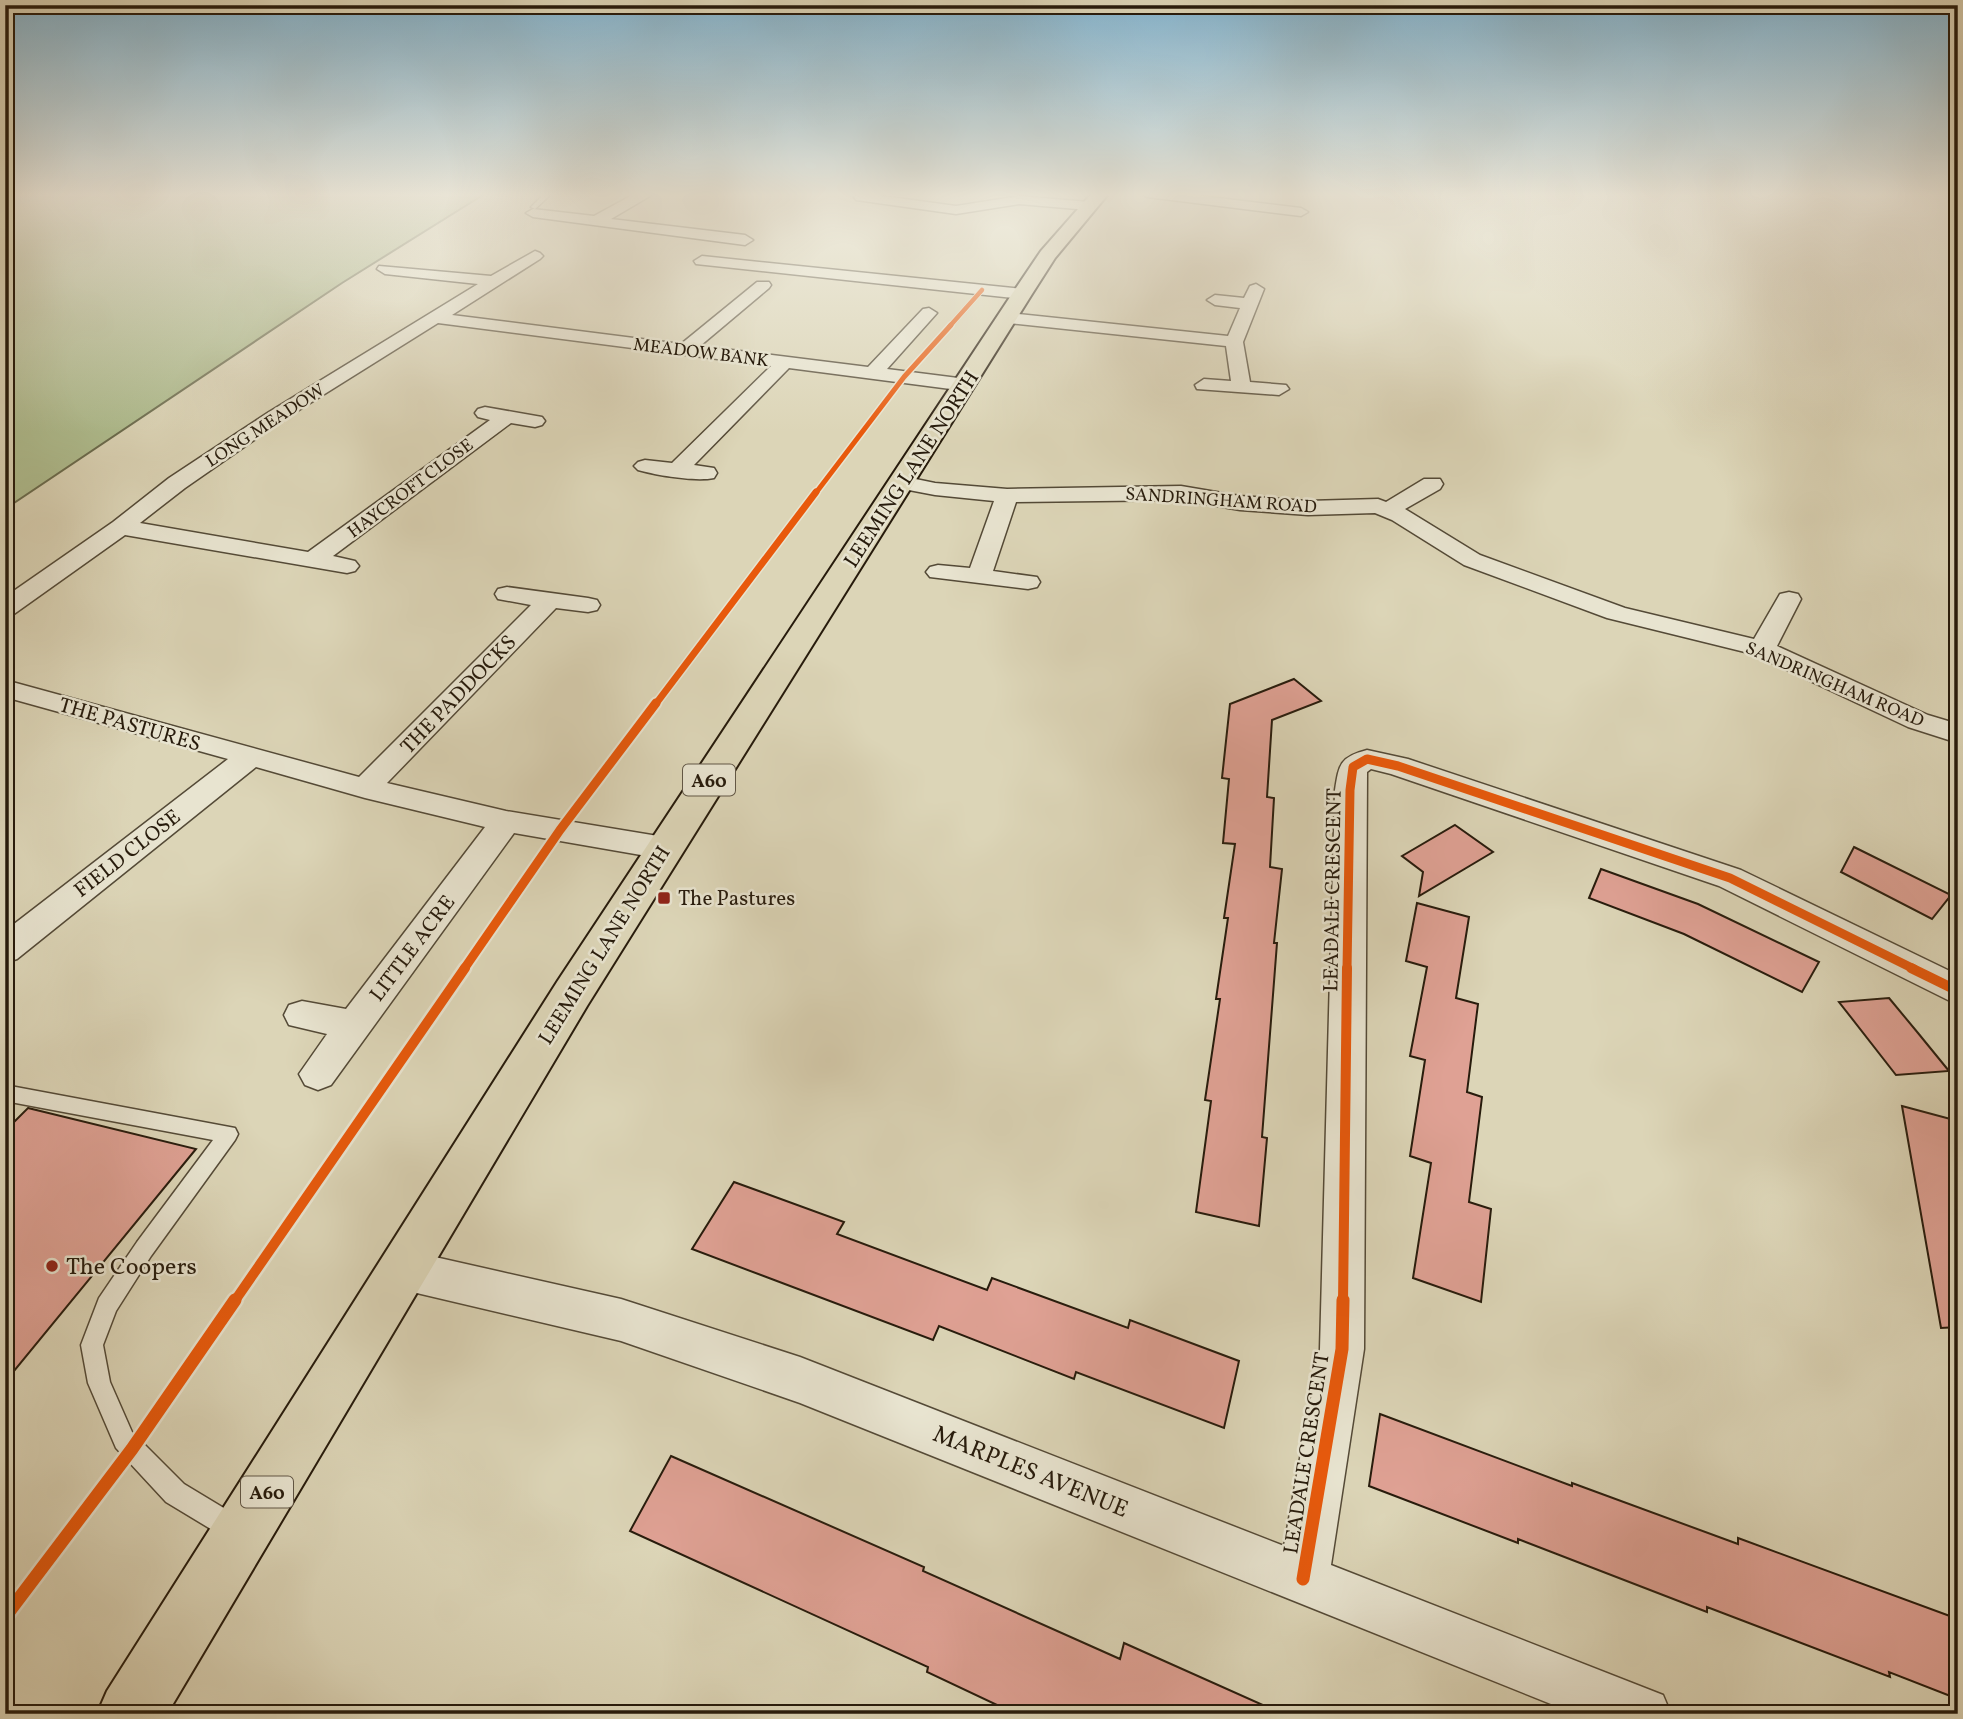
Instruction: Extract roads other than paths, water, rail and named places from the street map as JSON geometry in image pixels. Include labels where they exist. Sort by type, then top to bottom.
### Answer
[{"type":"highway","name":"LEEMING LANE NORTH","points":[[130,1714],[572,994],[1037,273]]},
{"type":"street","points":[[393,273],[493,281]]},
{"type":"street","name":"LONG MEADOW","points":[[5,609],[121,527],[177,483],[276,416],[506,273]]},
{"type":"street","points":[[787,273],[1015,306],[1234,342]]},
{"type":"street","points":[[684,350],[757,290],[732,292]]},
{"type":"street","points":[[1215,300],[1252,296],[1234,342],[1241,387]]},
{"type":"street","points":[[873,373],[929,313]]},
{"type":"street","name":"MEADOW BANK","points":[[436,318],[966,385]]},
{"type":"street","points":[[677,470],[785,362]]},
{"type":"street","points":[[1204,385],[1279,389]]},
{"type":"street","points":[[481,413],[535,421]]},
{"type":"street","name":"HAYCROFT CLOSE","points":[[313,560],[506,417]]},
{"type":"street","points":[[645,466],[706,473]]},
{"type":"street","name":"SANDRINGHAM ROAD","points":[[901,482],[935,489],[1007,496],[1181,493],[1240,503],[1308,508],[1378,506],[1472,559],[1535,584],[1616,613],[1762,649],[1918,721],[1958,734]]},
{"type":"street","points":[[1388,510],[1432,484]]},
{"type":"street","points":[[980,577],[1007,496]]},
{"type":"street","name":"HAYCROFT CLOSE","points":[[121,527],[347,566]]},
{"type":"street","points":[[938,572],[1028,582]]},
{"type":"street","points":[[508,594],[588,605]]},
{"type":"street","points":[[1762,649],[1789,599]]},
{"type":"street","name":"THE PADDOCKS","points":[[365,788],[550,600]]},
{"type":"street","name":"THE PASTURES","points":[[5,688],[249,758],[365,788],[506,821],[664,848]]},
{"type":"street","name":"FIELD CLOSE","points":[[11,939],[249,758]]},
{"type":"street","name":"LEADALE CRESCENT","points":[[1303,1579],[1342,1349],[1350,790],[1353,767],[1367,759],[1398,766],[1730,878],[1958,991]]},
{"type":"street","name":"LITTLE ACRE","points":[[318,1074],[506,821]]},
{"type":"street","points":[[302,1015],[354,1025]]},
{"type":"street","name":"MARPLES AVENUE","points":[[404,1270],[621,1320],[800,1380],[1644,1714]]},
{"type":"lane","points":[[5,1093],[228,1134],[144,1249],[107,1306],[92,1345],[99,1384],[124,1440],[176,1493],[241,1533]]},
{"type":"place","name":"The Pastures","points":[[664,898]]},
{"type":"place","name":"The Coopers","points":[[52,1266]]}]
